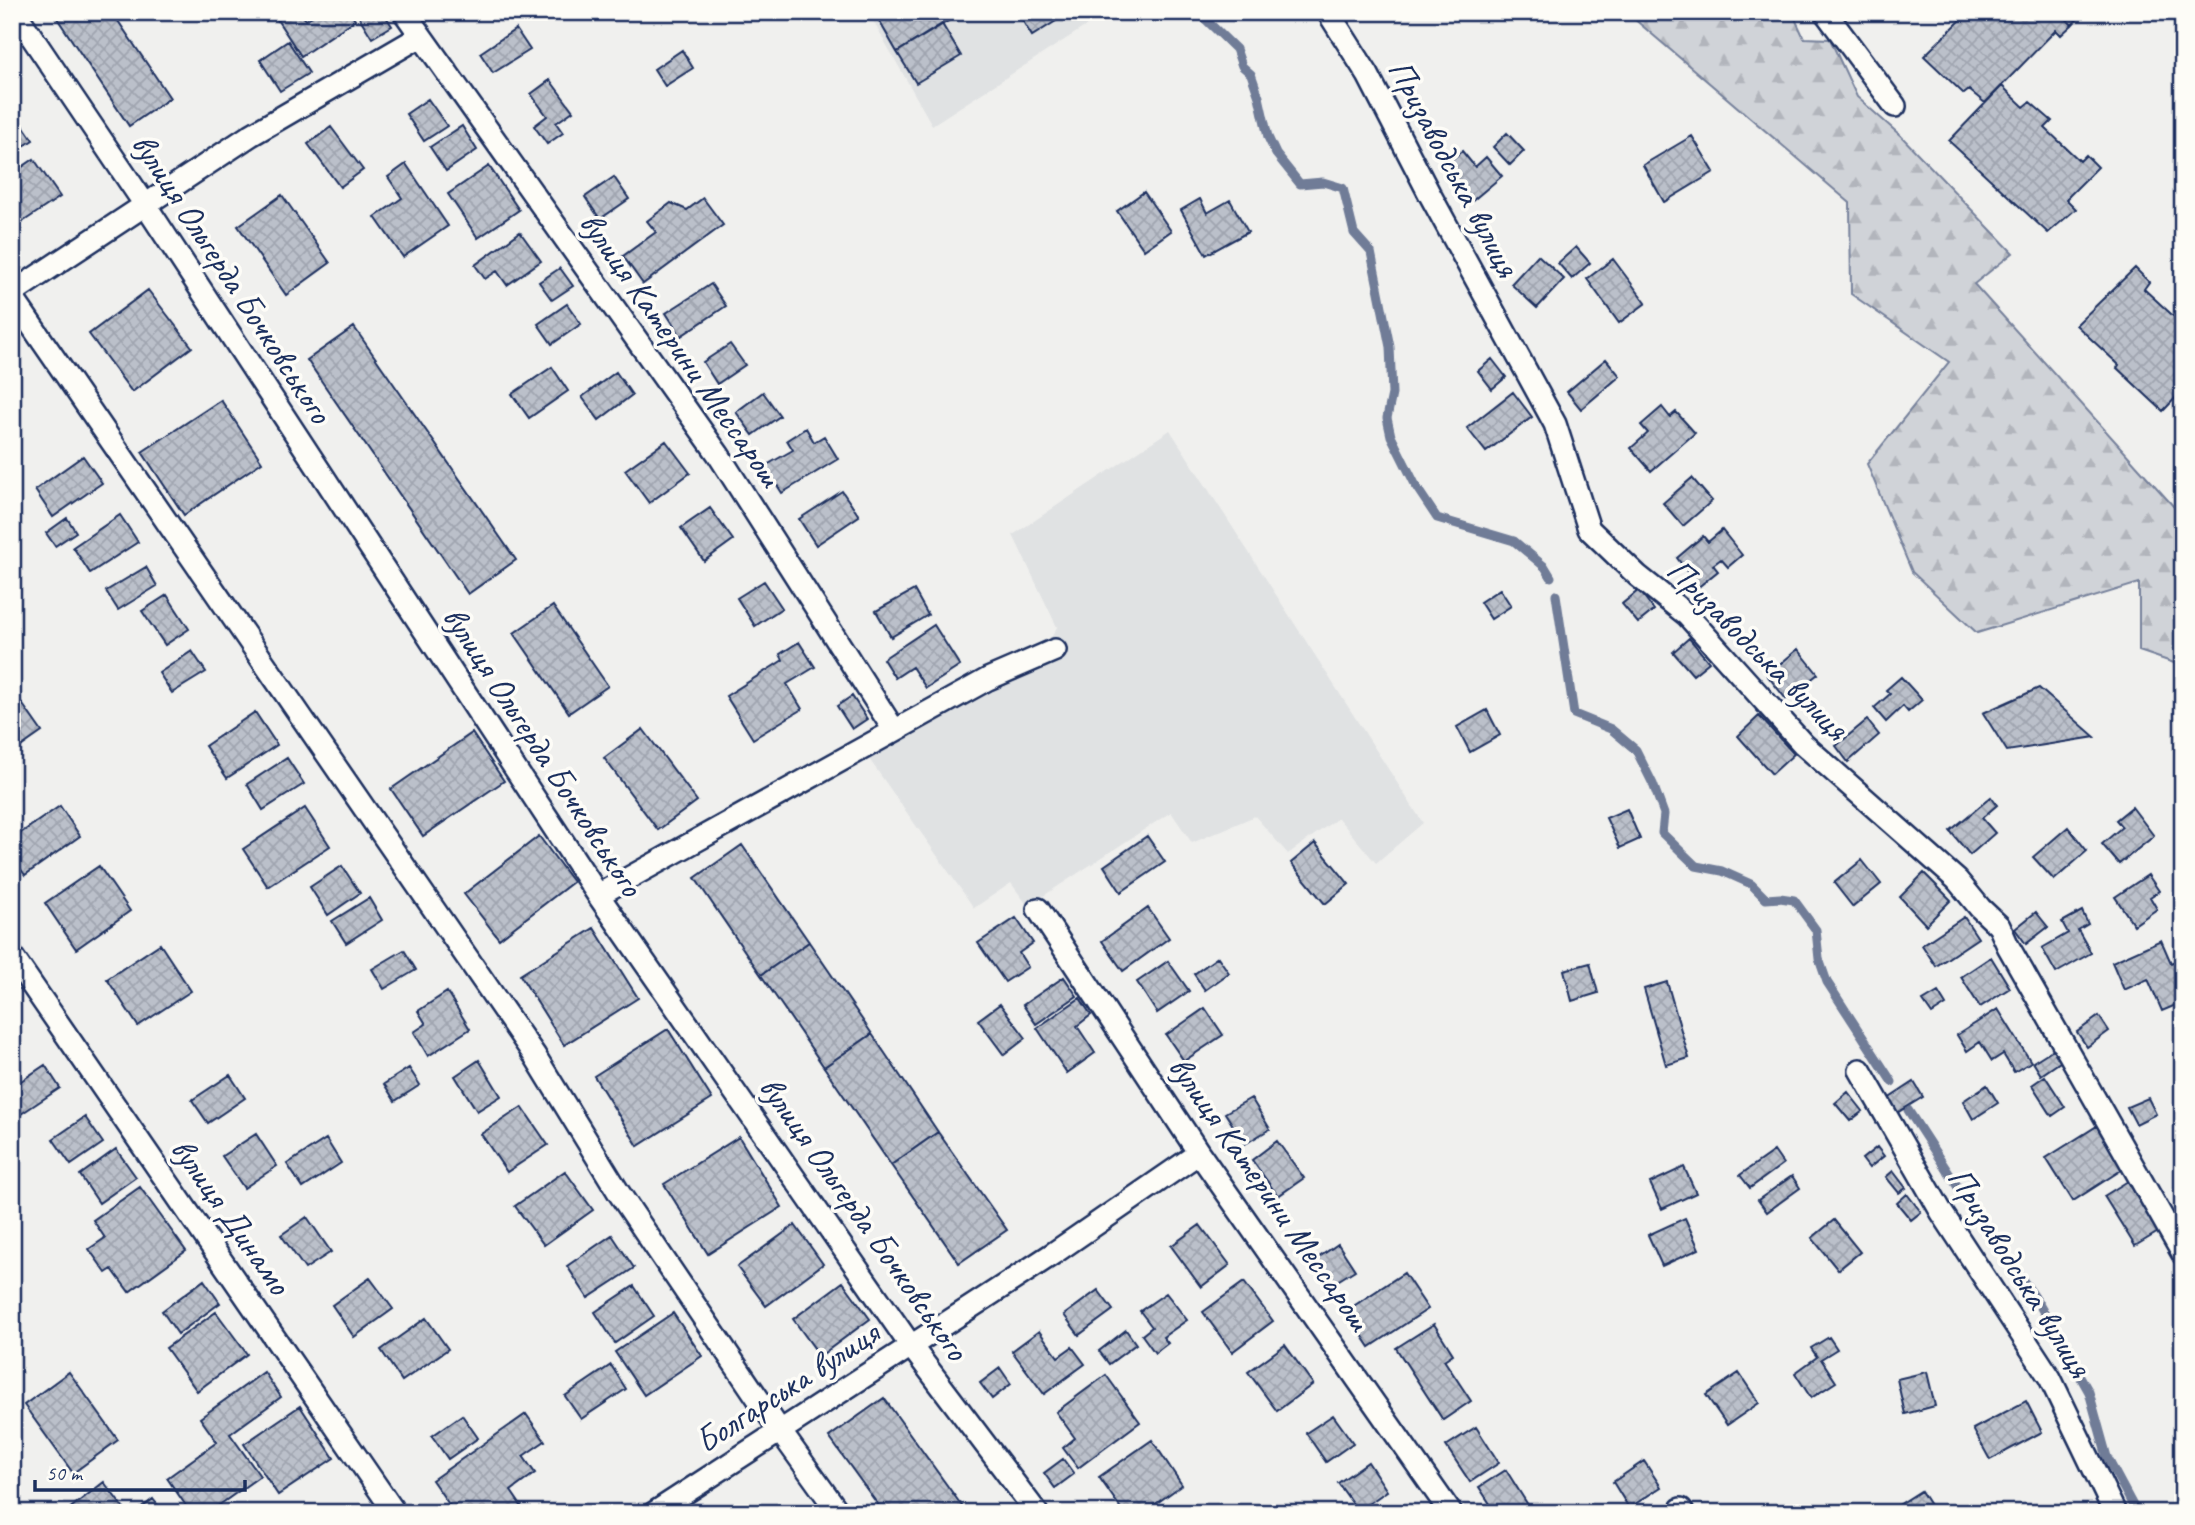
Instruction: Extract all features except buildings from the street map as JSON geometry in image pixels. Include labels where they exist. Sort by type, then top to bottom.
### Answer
[{"type":"street","name":"вулиця Ольгерда Бочковського","points":[[15,12],[146,206],[598,895],[911,1346],[1037,1513]]},
{"type":"street","name":"вулиця Катерини Мессарош","points":[[404,12],[718,454],[894,730]]},
{"type":"street","name":"Призаводська вулиця","points":[[1328,12],[1368,75],[1435,205],[1555,424],[1589,528],[1638,576],[1688,615],[1803,744],[1957,880],[1999,926],[2183,1254]]},
{"type":"street","points":[[1825,12],[1895,106]]},
{"type":"street","points":[[421,36],[251,135],[12,295],[535,1056],[619,1194],[780,1432],[839,1513]]},
{"type":"street","points":[[598,895],[988,679],[1055,650]]},
{"type":"street","name":"вулиця Катерини Мессарош","points":[[1038,909],[1199,1153],[1451,1513]]},
{"type":"street","name":"вулиця Динамо","points":[[12,956],[396,1513]]},
{"type":"street","name":"Призаводська вулиця","points":[[1860,1070],[1942,1213],[2050,1378],[2115,1513]]},
{"type":"street","name":"Болгарська вулиця","points":[[654,1513],[1054,1253],[1199,1153]]},
{"type":"shaded area","points":[[868,12],[1108,12],[932,125]]},
{"type":"shaded area","points":[[1170,430],[1423,823],[1376,863],[1338,818],[1288,854],[1255,816],[1192,843],[1171,812],[1028,906],[1011,883],[974,908],[867,756],[1038,663],[1057,627],[1013,535]]},
{"type":"green space","points":[[1626,12],[1792,12],[1804,38],[1830,39],[1857,97],[1901,136],[2013,253],[1974,284],[2183,517],[2183,666],[2139,651],[2139,583],[1977,633],[1912,572],[1867,464],[1949,362],[1851,294],[1850,203]]},
{"type":"waterway","points":[[1200,14],[1236,49],[1242,66],[1251,74],[1268,137],[1276,154],[1300,184],[1323,182],[1343,188],[1354,233],[1371,252],[1390,347],[1392,394],[1387,418],[1391,436],[1417,488],[1437,518],[1514,541],[1545,567],[1551,577]]},
{"type":"waterway","points":[[1556,595],[1574,714],[1611,729],[1636,750],[1664,814],[1662,833],[1696,866],[1722,871],[1751,884],[1766,899],[1794,900],[1816,930],[1819,959],[1827,982],[1892,1082]]},
{"type":"waterway","points":[[1908,1110],[1974,1212],[2035,1297],[2089,1392],[2107,1457],[2137,1513]]}]
